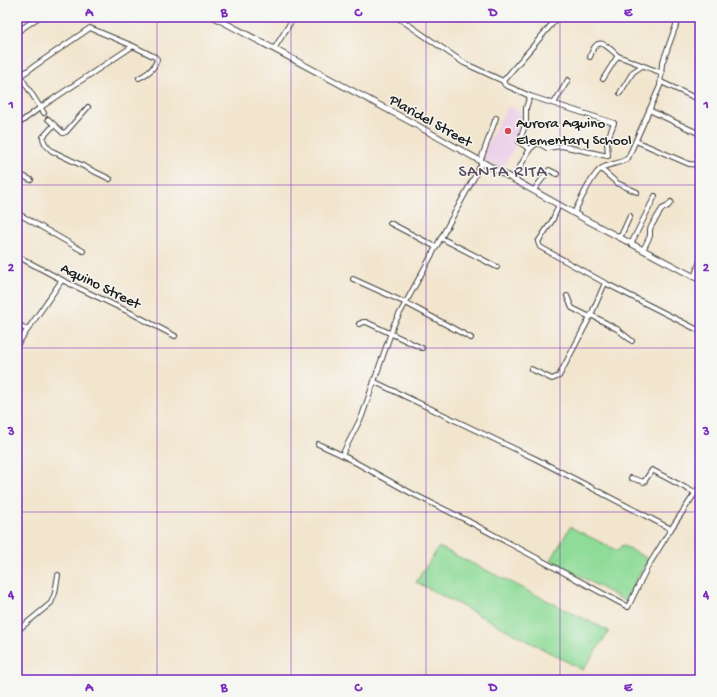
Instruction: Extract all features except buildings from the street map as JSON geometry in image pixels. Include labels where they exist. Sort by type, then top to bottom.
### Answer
[{"type":"street","points":[[17,32],[39,17]]},
{"type":"street","name":"Plaridel Street","points":[[214,17],[220,18],[274,49],[409,121],[480,162],[700,280]]},
{"type":"street","points":[[274,49],[294,17]]},
{"type":"street","points":[[397,17],[464,63],[503,81],[505,85],[530,96],[614,123],[607,141],[608,156],[611,164]]},
{"type":"street","points":[[503,81],[558,17]]},
{"type":"street","points":[[574,213],[595,176],[601,169],[627,159],[661,82],[662,64],[678,17]]},
{"type":"street","points":[[18,77],[90,28],[155,56],[157,59],[150,72],[139,78]]},
{"type":"street","points":[[590,57],[592,48],[601,43],[605,44],[618,56],[662,73]]},
{"type":"street","points":[[17,125],[41,107],[133,46]]},
{"type":"street","points":[[603,79],[618,56]]},
{"type":"street","points":[[620,93],[633,72],[642,66]]},
{"type":"street","points":[[17,71],[18,77],[44,113]]},
{"type":"street","points":[[554,104],[568,80]]},
{"type":"street","points":[[661,82],[700,100]]},
{"type":"street","points":[[530,96],[526,108],[525,126],[519,142],[530,149]]},
{"type":"street","points":[[48,119],[63,133],[66,132],[88,107]]},
{"type":"street","points":[[649,110],[700,134]]},
{"type":"street","points":[[342,455],[362,416],[394,324],[480,162],[496,118]]},
{"type":"street","points":[[54,125],[43,137],[43,141],[47,147],[52,151],[110,179]]},
{"type":"street","points":[[636,140],[689,164],[700,165]]},
{"type":"street","points":[[513,179],[530,149],[538,143],[547,148],[562,146],[608,156]]},
{"type":"street","points":[[601,169],[617,183],[637,192]]},
{"type":"street","points":[[534,190],[549,170],[557,174]]},
{"type":"street","points":[[17,173],[31,180]]},
{"type":"street","points":[[631,244],[655,196]]},
{"type":"street","points":[[643,250],[650,236],[650,229],[652,225],[662,209],[668,206],[671,202]]},
{"type":"street","points":[[559,205],[552,221],[538,242],[540,247],[605,283],[700,331]]},
{"type":"street","points":[[17,214],[83,251]]},
{"type":"street","points":[[620,238],[630,216]]},
{"type":"street","points":[[390,223],[436,247]]},
{"type":"street","points":[[441,238],[497,267]]},
{"type":"street","name":"Aquino Street","points":[[17,256],[175,336]]},
{"type":"street","points":[[694,277],[700,261]]},
{"type":"street","points":[[353,279],[406,303],[471,338]]},
{"type":"street","points":[[17,345],[62,280]]},
{"type":"street","points":[[531,369],[552,380],[559,376],[605,283]]},
{"type":"street","points":[[567,296],[572,308],[617,329],[632,341]]},
{"type":"street","points":[[359,324],[366,322],[422,348]]},
{"type":"street","points":[[17,323],[27,330]]},
{"type":"street","points":[[375,382],[538,460],[671,529]]},
{"type":"street","points":[[318,444],[466,520],[628,607],[648,568],[671,529],[700,486]]},
{"type":"street","points":[[631,478],[644,482],[652,470],[695,493]]},
{"type":"street","points":[[17,631],[51,603],[55,593],[58,575]]},
{"type":"shaded area","name":"Aurora Aquino Elementary School","points":[[508,106],[522,113],[524,122],[519,139],[502,170],[480,158]]},
{"type":"green space","points":[[570,527],[618,551],[622,545],[648,559],[625,601],[551,560]]},
{"type":"green space","points":[[439,547],[609,631],[583,670],[416,582]]},
{"type":"place","name":"Aurora Aquino Elementary School","points":[[508,131]]},
{"type":"district","name":"SANTA RITA","points":[[503,170]]}]
